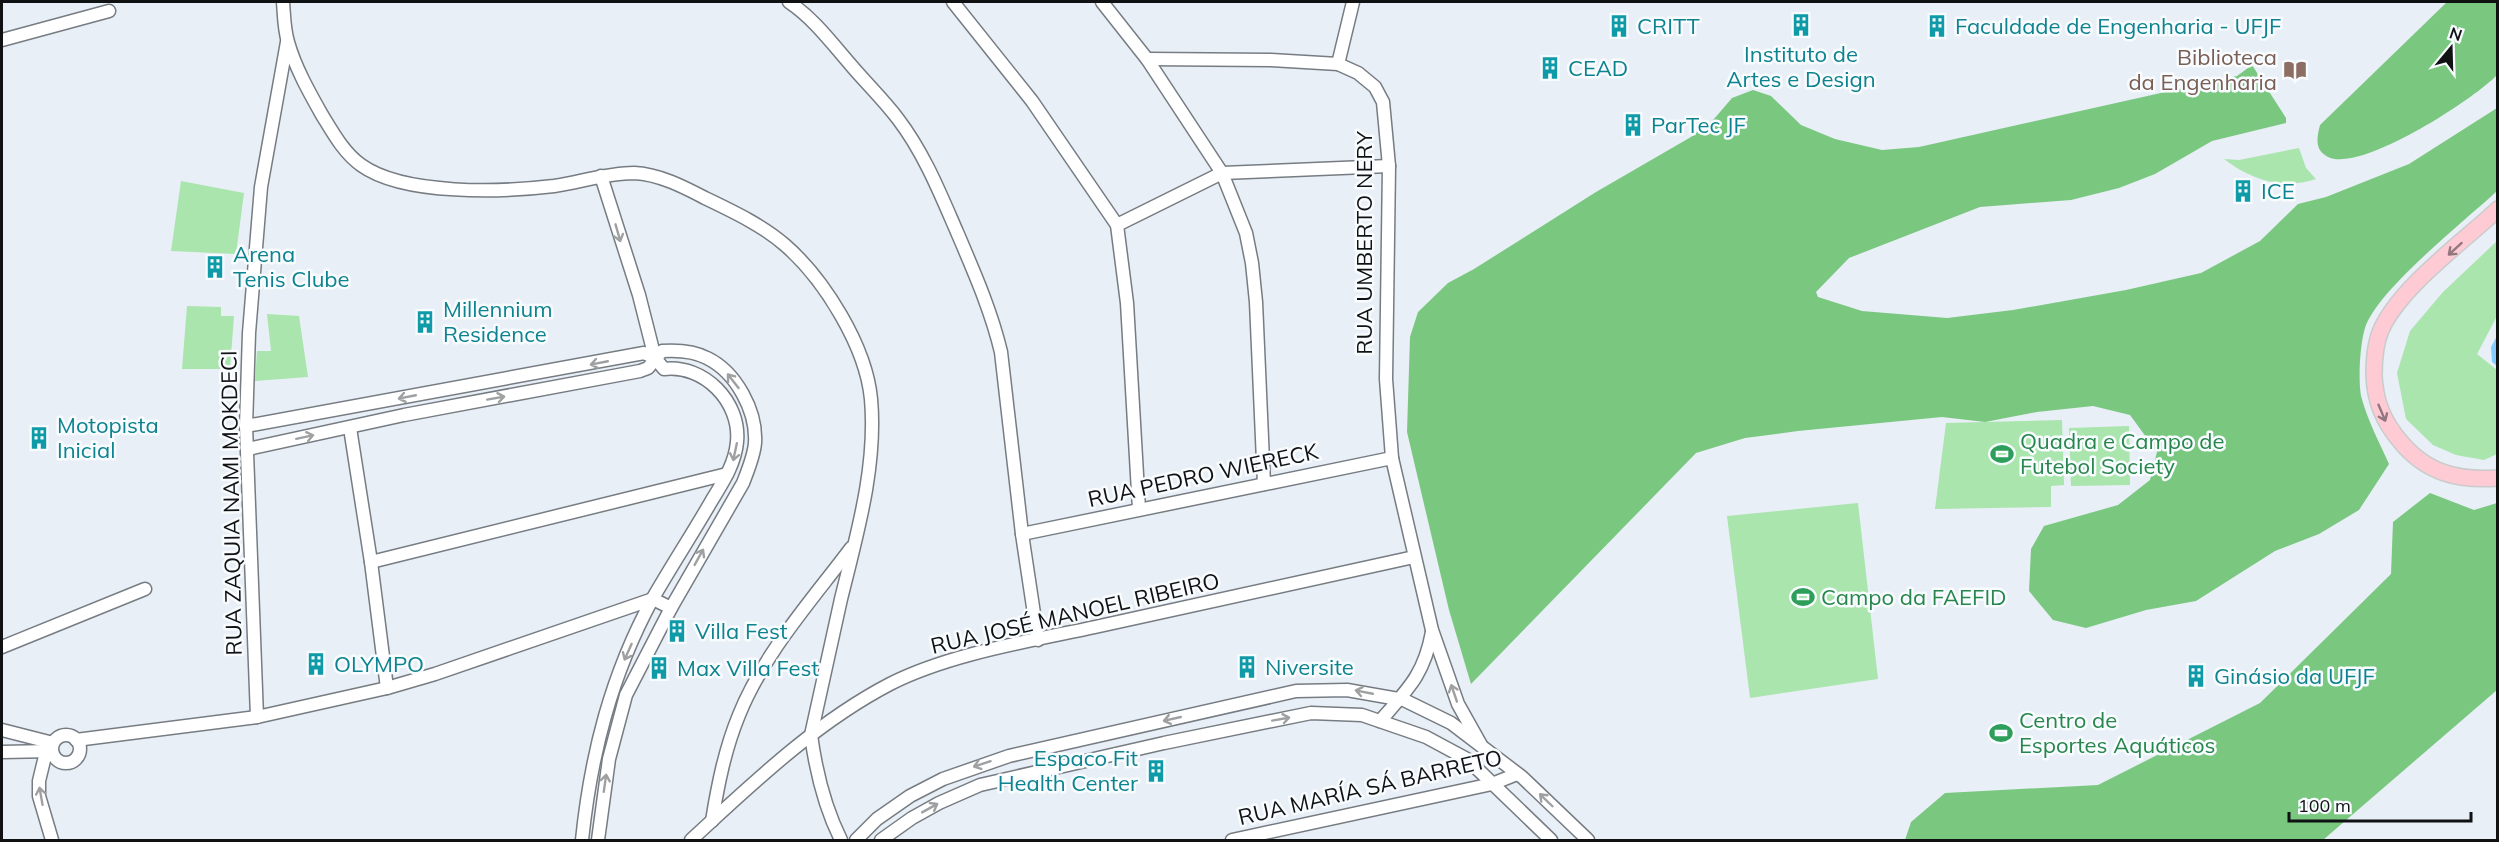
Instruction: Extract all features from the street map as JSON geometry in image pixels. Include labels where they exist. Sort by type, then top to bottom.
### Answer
[{"type":"main road","points":[[2498,209],[2397,303],[2381,330],[2374,364],[2375,394],[2379,408],[2391,431],[2406,449],[2430,467],[2450,475],[2471,480],[2498,478]]},
{"type":"street","points":[[283,2],[287,40],[309,93],[345,150],[361,165],[385,177],[418,185],[470,190],[555,185],[601,176],[636,173],[667,180],[743,217],[783,243],[809,268],[833,301],[861,361],[871,396],[872,428],[868,472],[855,544],[812,735],[815,766],[823,798],[841,840]]},
{"type":"street","points":[[789,2],[801,10],[825,35],[897,118],[918,150],[938,188],[994,322],[1008,403],[1022,534],[1038,640]]},
{"type":"street","points":[[952,2],[1032,101],[1117,225],[1127,303],[1139,509]]},
{"type":"street","points":[[1102,2],[1147,59],[1222,173],[1246,233],[1252,263],[1264,484]]},
{"type":"street","points":[[1338,64],[1353,2]]},
{"type":"street","points":[[2,40],[109,11]]},
{"type":"street","name":"RUA ZAQUIA NAMI MOKDECI","points":[[257,717],[246,426],[250,322],[261,187],[287,40]]},
{"type":"street","name":"RUA UMBERTO NERY","points":[[1147,59],[1271,60],[1338,64],[1367,80],[1375,87],[1383,102],[1389,166],[1386,379],[1392,458],[1432,630],[1458,704],[1481,745]]},
{"type":"street","points":[[1117,225],[1222,173],[1389,166]]},
{"type":"street","points":[[582,840],[593,755],[602,720],[627,655],[653,599],[727,474],[733,461],[737,429],[734,415],[724,396],[713,385],[691,372],[674,368],[664,369],[655,358],[639,295],[601,176]]},
{"type":"street","points":[[248,449],[424,411],[640,371],[648,368],[662,351],[671,350],[694,354],[714,361],[739,387],[750,409],[755,445],[743,483],[670,608],[627,695],[609,759],[598,840]]},
{"type":"street","points":[[246,426],[644,353],[655,358]]},
{"type":"street","points":[[350,428],[371,562],[387,688]]},
{"type":"street","name":"RUA PEDRO WIERECK","points":[[1022,534],[1392,458]]},
{"type":"street","points":[[371,562],[727,474]]},
{"type":"street","points":[[712,820],[726,750],[757,678],[778,646],[855,544]]},
{"type":"street","name":"RUA JOSÉ MANOEL RIBEIRO","points":[[691,840],[812,735],[862,699],[933,666],[1038,640],[1414,557]]},
{"type":"street","points":[[2,647],[145,589]]},
{"type":"street","points":[[77,747],[111,737],[257,717],[387,688],[435,674],[653,599],[670,608]]},
{"type":"street","name":"RUA UMBERTO NERY","points":[[1380,721],[1416,678],[1428,655],[1432,630]]},
{"type":"street","points":[[856,840],[877,819],[910,796],[943,779],[1009,756],[1296,691],[1347,690],[1400,699],[1451,723],[1517,774],[1588,840]]},
{"type":"street","points":[[1254,700],[1258,723]]},
{"type":"street","points":[[881,840],[912,818],[939,803],[980,785],[1131,750],[1311,713],[1362,716],[1426,737],[1467,759],[1551,840]]},
{"type":"street","points":[[602,720],[617,724]]},
{"type":"street","points":[[1128,729],[1131,750]]},
{"type":"street","points":[[2,730],[51,748],[57,759],[65,762],[73,760],[77,747]]},
{"type":"street","points":[[52,840],[39,796],[39,781],[51,748],[64,735],[77,747]]},
{"type":"street","points":[[2,752],[51,748]]},
{"type":"street","points":[[1009,756],[1015,776]]},
{"type":"street","name":"RUA MARÍA SÁ BARRETO","points":[[1232,840],[1492,784],[1517,774]]},
{"type":"street","points":[[584,819],[600,819]]},
{"type":"green space","points":[[2447,2],[2497,2],[2497,75],[2465,101],[2389,145],[2343,159],[2328,157],[2320,151],[2318,134],[2320,125]]},
{"type":"green space","points":[[2252,65],[2286,118],[2286,123],[2212,141],[2155,174],[2119,188],[2071,200],[1980,207],[1849,258],[1816,292],[1818,297],[1862,311],[1947,318],[2013,310],[2126,290],[2201,273],[2260,241],[2298,204],[2326,197],[2409,164],[2497,108],[2497,191],[2404,276],[2373,312],[2365,328],[2360,362],[2361,396],[2389,464],[2359,510],[2319,534],[2275,551],[2196,601],[2146,610],[2086,628],[2053,620],[2029,591],[2031,549],[2044,526],[2118,505],[2150,480],[2157,452],[2130,415],[2093,406],[2037,412],[1985,422],[1942,417],[1745,438],[1696,453],[1471,684],[1449,610],[1407,432],[1410,337],[1418,312],[1448,283],[1691,137],[1714,119],[1732,98],[1753,90],[1771,96],[1801,125],[1835,139],[1882,150],[1919,147],[2237,76]]},
{"type":"green space","points":[[2299,148],[2306,168],[2316,179],[2292,183],[2268,181],[2245,173],[2224,159],[2239,160]]},
{"type":"green space","points":[[181,181],[244,193],[236,254],[171,251]]},
{"type":"green space","points":[[2497,241],[2497,316],[2477,354],[2497,370],[2497,454],[2484,460],[2456,455],[2433,445],[2406,419],[2397,373],[2410,331],[2443,292]]},
{"type":"green space","points":[[187,306],[221,307],[221,316],[234,316],[230,369],[182,369]]},
{"type":"green space","points":[[267,314],[299,316],[308,377],[255,381],[257,351],[271,351]]},
{"type":"green space","name":"Quadra e Campo de Futebol Society","points":[[2062,420],[2064,485],[2051,486],[2051,507],[1935,509],[1946,423]]},
{"type":"green space","points":[[2129,426],[2130,485],[2071,486],[2069,428]]},
{"type":"green space","points":[[2430,493],[2474,510],[2497,503],[2497,690],[2323,840],[1905,840],[1911,822],[1945,793],[2098,785],[2260,703],[2391,574],[2393,522]]},
{"type":"green space","name":"Campo da FAEFID","points":[[1858,503],[1878,679],[1750,698],[1727,516]]},
{"type":"water","points":[[2497,336],[2497,366],[2492,362],[2491,347]]},
{"type":"place","name":"Instituto de Artes e Design","points":[[1801,25]]},
{"type":"place","name":"CRITT","points":[[1619,26]]},
{"type":"place","name":"Faculdade de Engenharia - UFJF","points":[[1937,26]]},
{"type":"place","name":"CEAD","points":[[1550,68]]},
{"type":"place","name":"Biblioteca da Engenharia","points":[[2295,70]]},
{"type":"place","name":"ParTec JF","points":[[1633,125]]},
{"type":"place","name":"ICE","points":[[2243,191]]},
{"type":"place","name":"Arena Tenis Clube","points":[[215,267]]},
{"type":"place","name":"Millennium Residence","points":[[425,322]]},
{"type":"place","name":"Motopista Inicial","points":[[39,438]]},
{"type":"place","name":"Quadra e Campo de Futebol Society","points":[[2002,454]]},
{"type":"place","name":"Campo da FAEFID","points":[[1803,597]]},
{"type":"place","name":"Villa Fest","points":[[677,631]]},
{"type":"place","name":"OLYMPO","points":[[316,664]]},
{"type":"place","name":"Niversite","points":[[1247,667]]},
{"type":"place","name":"Max Villa Fest","points":[[659,668]]},
{"type":"place","name":"Ginásio da UFJF","points":[[2196,676]]},
{"type":"place","name":"Centro de Esportes Aquáticos","points":[[2001,733]]},
{"type":"place","name":"Espaco Fit Health Center","points":[[1156,771]]}]
